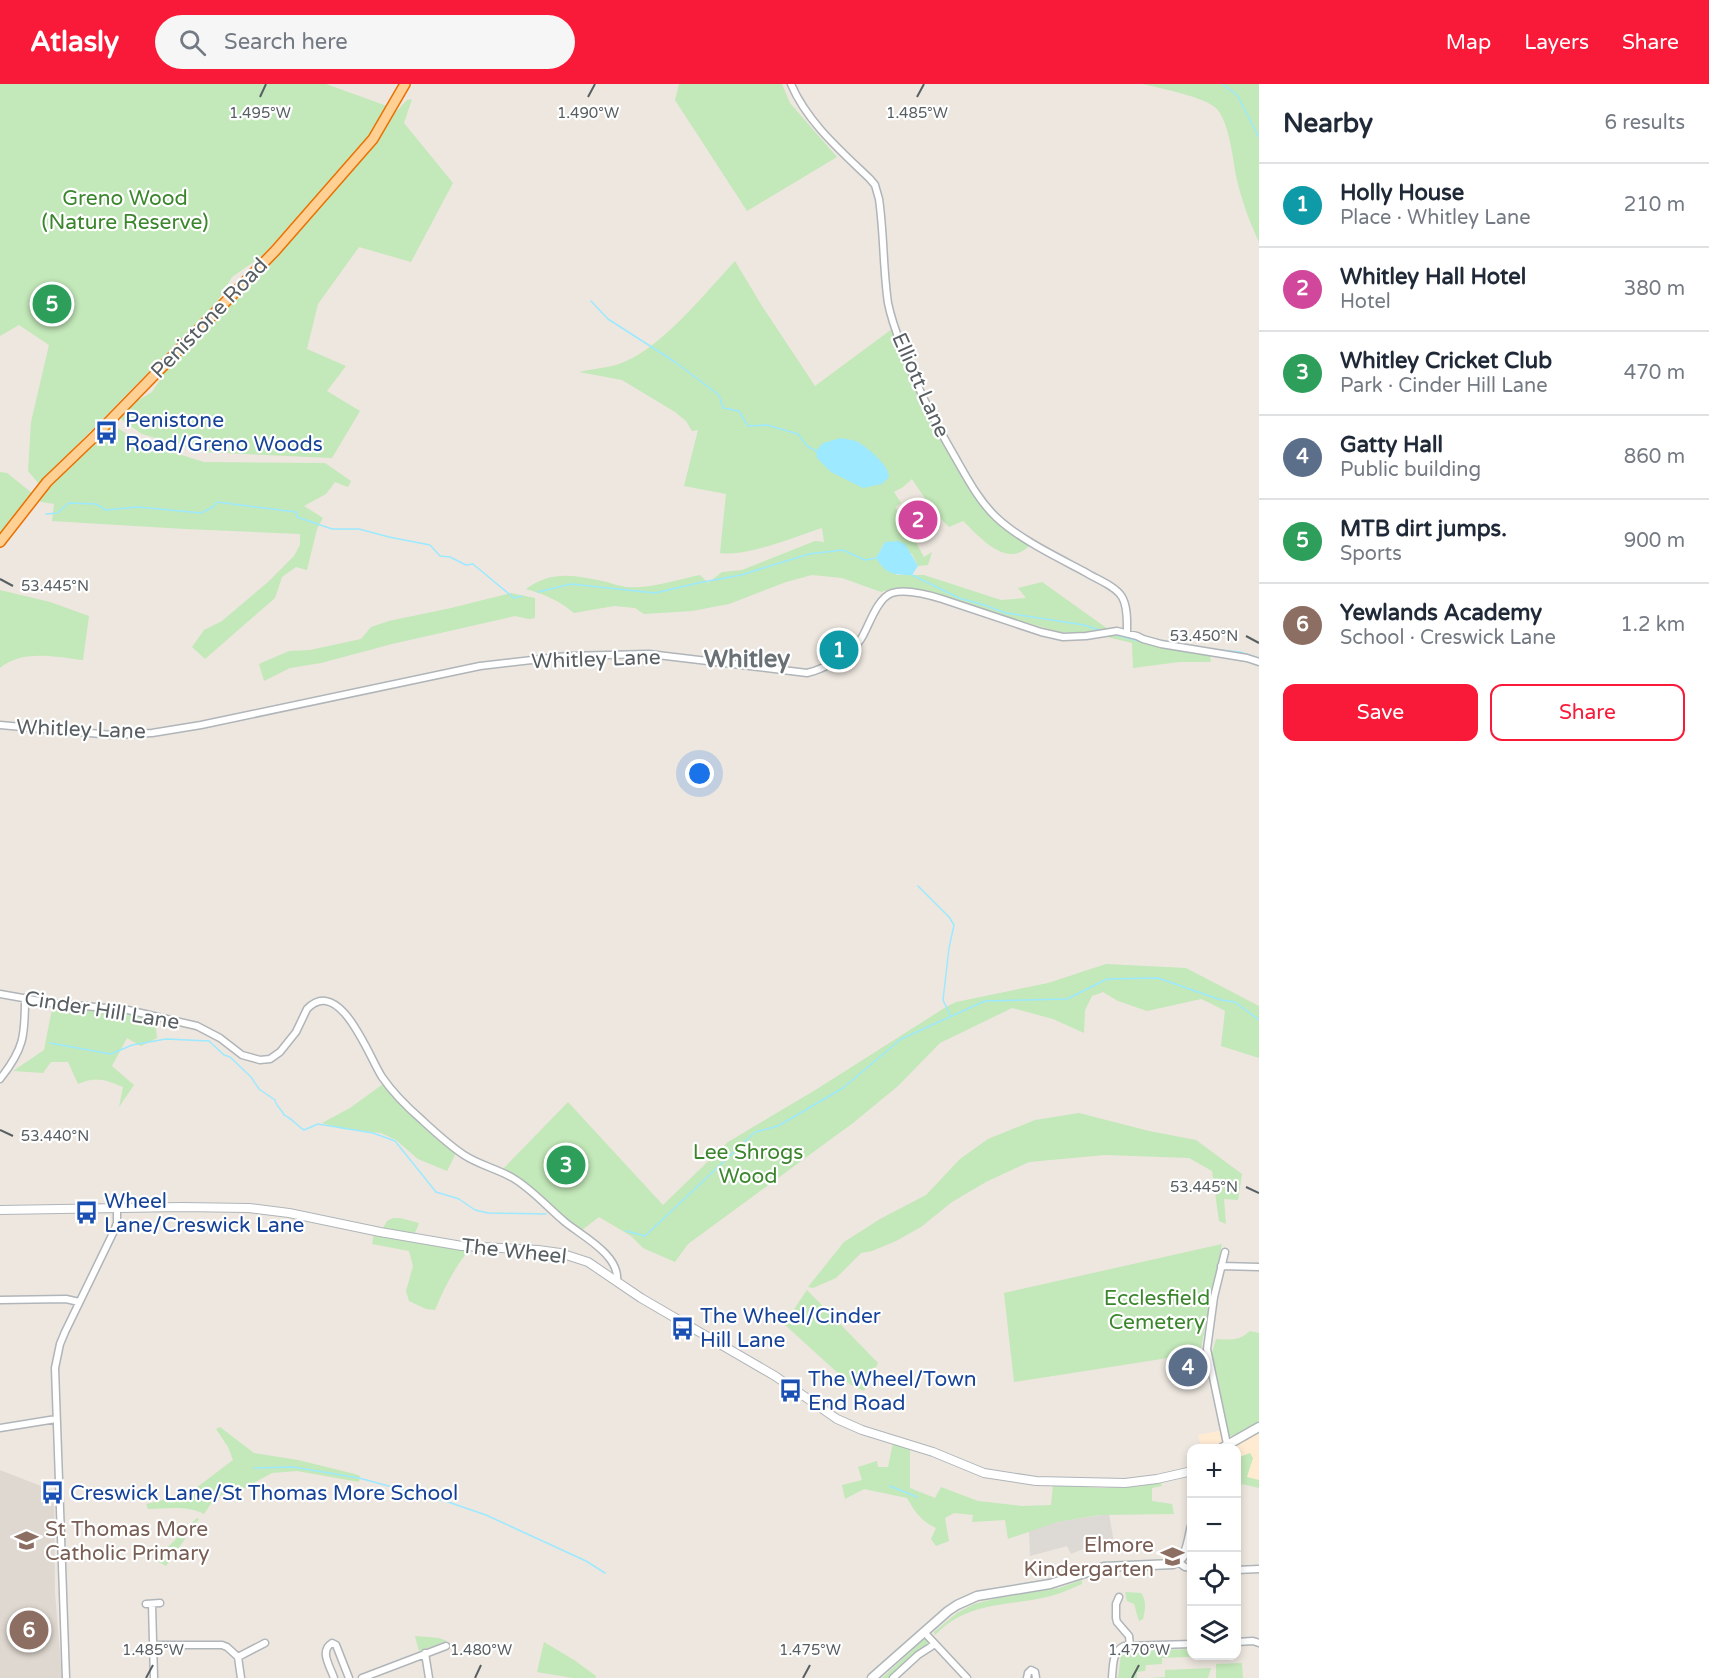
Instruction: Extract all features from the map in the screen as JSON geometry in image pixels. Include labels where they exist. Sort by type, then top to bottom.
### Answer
[{"type":"highway","name":"Penistone Road","points":[[0,542],[47,482],[95,436],[275,251],[373,139],[405,84]]},
{"type":"main road","points":[[1230,1444],[1259,1426]]},
{"type":"main road","points":[[872,1678],[948,1611],[977,1596],[1050,1584],[1104,1567],[1173,1564],[1178,1562],[1185,1552],[1187,1543]]},
{"type":"street","name":"Elliott Lane","points":[[790,84],[812,119],[875,185],[879,199],[888,304],[893,324],[930,413],[963,472],[996,518],[1119,593],[1126,609],[1127,633]]},
{"type":"street","name":"Whitley Lane","points":[[0,725],[112,735],[152,733],[201,725],[480,666],[567,656],[649,654],[808,672],[851,651],[862,638],[885,597],[899,592],[928,595],[1063,637],[1117,631],[1161,644],[1259,662]]},
{"type":"street","name":"Cinder Hill Lane","points":[[0,994],[60,1004],[128,1010],[197,1026],[220,1038],[242,1055],[254,1060],[265,1061],[280,1052],[292,1038],[311,1005],[321,1000],[331,1003],[342,1009],[350,1018],[383,1078],[405,1104],[463,1154],[521,1183],[593,1242],[611,1261],[617,1273],[617,1281]]},
{"type":"street","points":[[0,1079],[17,1056],[21,1045],[25,1028],[25,998]]},
{"type":"street","name":"The Wheel","points":[[0,1210],[182,1207],[261,1209],[475,1248],[560,1253],[588,1262],[640,1298],[775,1376],[831,1416],[862,1430],[933,1452],[984,1473],[1070,1483],[1125,1483],[1187,1472]]},
{"type":"street","points":[[66,1678],[55,1384],[57,1356],[79,1302],[114,1231],[118,1216],[117,1208]]},
{"type":"street","points":[[1224,1444],[1207,1348],[1225,1252]]},
{"type":"street","points":[[1221,1266],[1259,1266]]},
{"type":"street","points":[[0,1300],[66,1299],[79,1302]]},
{"type":"street","points":[[0,1428],[56,1419]]},
{"type":"street","points":[[1178,1562],[1187,1567]]},
{"type":"street","points":[[1241,1570],[1259,1569]]},
{"type":"street","points":[[1119,1597],[1116,1604],[1116,1618],[1129,1636],[1130,1646]]},
{"type":"street","points":[[152,1604],[154,1678]]},
{"type":"street","points":[[924,1632],[967,1678]]},
{"type":"street","points":[[1241,1642],[1259,1643]]},
{"type":"street","points":[[238,1657],[266,1643]]},
{"type":"street","points":[[334,1678],[325,1654],[325,1649],[332,1643],[336,1645],[349,1678]]},
{"type":"street","points":[[153,1645],[216,1644],[227,1647],[238,1657],[241,1678]]},
{"type":"street","points":[[893,1678],[918,1655],[935,1644]]},
{"type":"street","points":[[1112,1678],[1115,1655],[1117,1650],[1124,1646],[1187,1644]]},
{"type":"street","points":[[365,1678],[446,1646]]},
{"type":"street","points":[[425,1653],[429,1678]]},
{"type":"street","points":[[1027,1678],[1031,1670],[1035,1672],[1035,1678]]},
{"type":"shaded area","points":[[1259,1424],[1259,1482],[1241,1484],[1241,1444],[1201,1444],[1198,1435],[1227,1429],[1229,1437]]},
{"type":"shaded area","points":[[0,1470],[54,1491],[55,1592],[62,1678],[0,1678]]},
{"type":"shaded area","points":[[1109,1514],[1114,1543],[1090,1546],[1071,1554],[1067,1546],[1030,1556],[1029,1531],[1057,1522]]},
{"type":"green space","name":"Greno Wood (Nature Reserve)","points":[[0,84],[326,84],[387,106],[370,136],[262,256],[232,277],[217,302],[39,484],[28,471],[31,422],[49,345],[19,325],[0,336]]},
{"type":"green space","points":[[679,84],[782,84],[790,103],[837,157],[747,211],[675,100]]},
{"type":"green space","points":[[1143,84],[1259,84],[1259,242],[1240,193],[1225,123],[1217,109],[1193,97]]},
{"type":"green space","points":[[412,99],[404,123],[453,183],[411,262],[359,247],[318,304],[307,349],[346,366],[327,391],[360,411],[332,458],[202,452],[142,434],[118,417],[127,407],[152,392],[169,366],[252,283],[376,141],[391,117],[407,100]]},
{"type":"green space","points":[[735,261],[815,386],[892,329],[928,417],[972,493],[988,512],[1030,545],[1021,552],[1003,553],[986,542],[963,521],[949,527],[934,512],[912,479],[894,492],[901,503],[895,507],[900,514],[908,509],[917,525],[909,530],[924,557],[932,552],[928,565],[918,566],[912,554],[885,542],[876,558],[897,575],[924,575],[1001,600],[1026,598],[1018,588],[1042,582],[1108,629],[1077,633],[1059,632],[941,595],[894,588],[881,592],[842,578],[812,575],[786,582],[729,604],[692,611],[644,614],[635,608],[614,606],[574,613],[552,598],[526,589],[556,576],[585,578],[626,587],[654,585],[700,575],[708,583],[722,572],[742,570],[815,541],[824,542],[822,528],[757,549],[720,553],[726,494],[684,486],[698,430],[692,431],[686,421],[675,412],[622,380],[579,372],[616,365],[648,348],[680,321]]},
{"type":"green space","points":[[112,424],[137,441],[204,462],[325,463],[351,481],[348,487],[335,482],[326,494],[304,506],[323,518],[317,529],[307,570],[296,567],[282,577],[275,598],[205,659],[192,647],[204,630],[222,621],[268,582],[294,556],[300,545],[300,534],[52,521],[54,504],[36,501]]},
{"type":"green space","points":[[0,472],[7,473],[32,493],[0,534]]},
{"type":"green space","points":[[0,590],[50,602],[89,616],[83,660],[29,656],[9,662],[0,668]]},
{"type":"green space","points":[[511,593],[535,598],[535,618],[515,616],[392,644],[321,663],[290,668],[264,681],[259,664],[289,651],[310,650],[361,639],[371,627],[389,621]]},
{"type":"green space","points":[[1121,635],[1153,645],[1210,655],[1211,662],[1179,662],[1133,668],[1132,643],[1103,636]]},
{"type":"green space","name":"Lee Shrogs Wood","points":[[1106,964],[1186,968],[1259,1006],[1259,1058],[1221,1046],[1225,1011],[1201,999],[1147,1011],[1118,1001],[1103,992],[1092,996],[1085,1010],[1084,1033],[1053,1019],[1012,1008],[940,1043],[898,1086],[853,1123],[688,1244],[675,1262],[643,1248],[631,1236],[599,1217],[582,1230],[566,1219],[532,1188],[503,1169],[568,1102],[663,1205],[728,1142],[946,1007],[956,1002],[1048,983]]},
{"type":"green space","points":[[52,1009],[104,1012],[155,1020],[157,1038],[141,1046],[127,1038],[112,1066],[134,1085],[119,1107],[123,1087],[101,1080],[78,1084],[68,1062],[51,1062],[43,1073],[13,1071],[44,1050]]},
{"type":"green space","points":[[383,1084],[406,1110],[456,1153],[447,1171],[418,1159],[396,1140],[381,1133],[343,1129],[322,1123],[350,1108]]},
{"type":"green space","points":[[1079,1113],[1196,1140],[1242,1174],[1238,1200],[1224,1199],[1226,1224],[1219,1221],[1212,1171],[1189,1158],[1105,1155],[1029,1162],[986,1182],[952,1202],[921,1227],[896,1241],[861,1253],[836,1278],[813,1288],[808,1287],[844,1242],[880,1219],[926,1195],[960,1159],[988,1139],[1035,1120]]},
{"type":"green space","points":[[393,1218],[419,1223],[415,1233],[383,1228],[387,1221]]},
{"type":"green space","points":[[374,1234],[413,1239],[468,1251],[450,1279],[435,1310],[426,1309],[409,1301],[406,1291],[413,1266],[409,1251],[372,1244]]},
{"type":"green space","name":"Ecclesfield Cemetery","points":[[1222,1244],[1200,1353],[1014,1382],[1004,1293]]},
{"type":"green space","points":[[807,1290],[878,1363],[864,1391],[851,1385],[784,1324]]},
{"type":"green space","points":[[1250,1331],[1259,1333],[1259,1424],[1229,1437],[1211,1356],[1216,1339],[1234,1339]]},
{"type":"green space","points":[[220,1427],[254,1453],[298,1460],[355,1474],[360,1476],[359,1482],[297,1471],[272,1473],[239,1491],[214,1499],[204,1514],[184,1508],[148,1509],[146,1504],[181,1496],[196,1488],[233,1460],[228,1447],[216,1429]]},
{"type":"green space","points":[[893,1443],[910,1448],[910,1488],[935,1498],[941,1487],[978,1501],[1022,1506],[1051,1505],[1053,1485],[1101,1488],[1161,1483],[1162,1486],[1152,1488],[1152,1501],[1172,1504],[1174,1514],[1100,1515],[1057,1522],[1008,1539],[1005,1520],[972,1522],[973,1515],[954,1513],[945,1518],[949,1541],[936,1546],[931,1539],[936,1528],[919,1516],[907,1498],[864,1489],[845,1499],[842,1485],[862,1480],[858,1467],[877,1461],[878,1467],[888,1467]]},
{"type":"green space","points":[[1250,1453],[1253,1458],[1247,1477],[1259,1480],[1259,1488],[1242,1484],[1241,1486],[1241,1456]]},
{"type":"green space","points":[[197,1518],[199,1519],[166,1566],[155,1560]]},
{"type":"green space","points":[[1082,1580],[1082,1584],[1051,1596],[975,1610],[948,1624],[935,1635],[934,1632],[957,1613],[974,1604],[1059,1588]]},
{"type":"green space","points":[[1125,1592],[1141,1593],[1143,1596],[1145,1606],[1143,1619],[1139,1621],[1134,1604],[1127,1601]]},
{"type":"green space","points":[[415,1636],[439,1638],[447,1641],[419,1651]]},
{"type":"green space","points":[[924,1639],[929,1644],[890,1678],[882,1678]]},
{"type":"green space","points":[[544,1642],[574,1660],[596,1676],[595,1678],[573,1678],[537,1672]]},
{"type":"green space","points":[[1187,1649],[1187,1657],[1162,1658],[1162,1664],[1146,1665],[1145,1671],[1137,1672],[1137,1678],[1118,1678],[1123,1651]]},
{"type":"green space","points":[[1242,1663],[1243,1678],[1216,1678],[1216,1664]]},
{"type":"green space","points":[[1211,1668],[1208,1678],[1149,1678],[1165,1677],[1165,1670]]},
{"type":"water","points":[[841,438],[856,441],[871,451],[885,467],[889,477],[882,484],[863,488],[831,472],[817,458],[816,451],[823,443]]},
{"type":"water","points":[[898,541],[905,544],[918,566],[912,575],[891,572],[883,567],[876,558],[885,542]]},
{"type":"waterway","points":[[1222,84],[1237,95],[1259,137]]},
{"type":"waterway","points":[[591,301],[608,319],[675,362],[719,395],[723,408],[739,411],[748,426],[767,425],[798,434],[807,446],[816,451]]},
{"type":"waterway","points":[[46,514],[57,513],[69,503],[96,504],[106,510],[138,507],[201,513],[213,507],[217,502],[296,512],[297,517],[332,529],[359,529],[430,545],[440,556],[450,557],[466,565],[473,564],[514,598],[522,596]]},
{"type":"waterway","points":[[538,592],[571,584],[655,593],[741,575],[809,554],[843,550],[865,560],[876,558]]},
{"type":"waterway","points":[[910,574],[959,598],[1006,613],[1084,625],[1102,631]]},
{"type":"waterway","points":[[1113,634],[1146,643]]},
{"type":"waterway","points":[[1210,649],[1240,652],[1259,658]]},
{"type":"waterway","points":[[918,886],[954,925],[943,1000],[950,1015]]},
{"type":"waterway","points":[[626,1231],[645,1236],[755,1132],[778,1126],[843,1088],[901,1039],[985,1001],[1067,999],[1107,979],[1158,978],[1221,1000],[1235,1002],[1259,1020]]},
{"type":"waterway","points":[[50,1043],[111,1054],[132,1045],[166,1039],[209,1041],[251,1077],[259,1089],[275,1100],[284,1115],[304,1130],[318,1124],[373,1133],[395,1141],[436,1192],[459,1199],[475,1210],[488,1213],[546,1214]]},
{"type":"waterway","points":[[254,1468],[293,1467],[359,1478],[448,1502],[486,1515],[586,1561],[605,1573]]},
{"type":"waterway","points":[[890,1486],[917,1497]]},
{"type":"place","name":"MTB dirt jumps.","points":[[52,304]]},
{"type":"place","name":"Penistone Road/Greno Woods","points":[[107,432]]},
{"type":"place","name":"Whitley Hall Hotel","points":[[918,520]]},
{"type":"place","name":"Holly House","points":[[839,650]]},
{"type":"place","name":"Whitley Cricket Club","points":[[566,1165]]},
{"type":"place","name":"Wheel Lane/Creswick Lane","points":[[86,1213]]},
{"type":"place","name":"The Wheel/Cinder Hill Lane","points":[[682,1328]]},
{"type":"place","name":"Gatty Hall","points":[[1188,1367]]},
{"type":"place","name":"The Wheel/Town End Road","points":[[790,1391]]},
{"type":"place","name":"Creswick Lane/St Thomas More School","points":[[52,1493]]},
{"type":"place","name":"St Thomas More Catholic Primary","points":[[27,1541]]},
{"type":"place","name":"Elmore Kindergarten","points":[[1172,1557]]},
{"type":"place","name":"Yewlands Academy","points":[[29,1630]]},
{"type":"district","name":"Whitley","points":[[747,659]]}]
